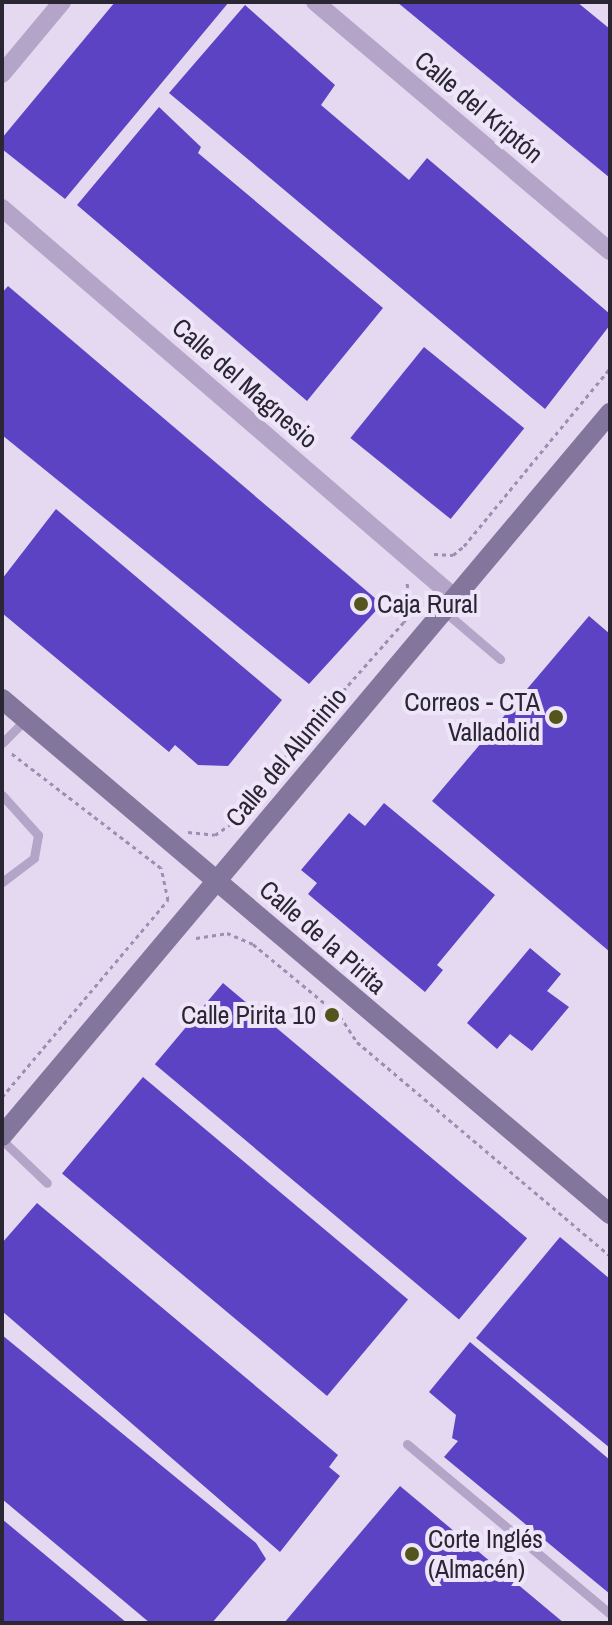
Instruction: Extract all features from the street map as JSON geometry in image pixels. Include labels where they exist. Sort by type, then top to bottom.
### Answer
[{"type":"street","points":[[2,74],[62,2]]},
{"type":"street","name":"Calle del Kriptón","points":[[315,2],[610,251]]},
{"type":"street","name":"Calle del Magnesio","points":[[2,208],[449,604]]},
{"type":"street","name":"Calle del Aluminio","points":[[2,1138],[610,413]]},
{"type":"street","name":"Calle de la Pirita","points":[[2,699],[610,1214]]},
{"type":"lane","points":[[449,604],[500,659]]},
{"type":"lane","points":[[2,744],[26,719]]},
{"type":"lane","points":[[2,795],[38,835],[34,858],[2,882]]},
{"type":"lane","points":[[2,1138],[47,1183]]},
{"type":"lane","points":[[407,1444],[610,1614]]},
{"type":"path","points":[[428,553],[453,555],[464,546],[610,368]]},
{"type":"path","points":[[189,830],[201,835],[228,831],[253,793],[404,622],[412,597],[401,574]]},
{"type":"path","points":[[2,744],[161,868],[168,900],[2,1097]]},
{"type":"path","points":[[199,940],[227,933],[253,944],[340,1016],[357,1042],[610,1256]]},
{"type":"building","points":[[115,2],[229,2],[65,199],[2,149],[2,138]]},
{"type":"building","points":[[397,2],[577,2],[610,29],[610,178]]},
{"type":"building","points":[[245,5],[335,85],[321,105],[409,180],[427,158],[610,314],[610,325],[545,409],[169,93]]},
{"type":"building","points":[[159,107],[201,147],[198,153],[383,308],[307,401],[77,205]]},
{"type":"building","points":[[8,286],[382,604],[309,684],[2,435],[2,293]]},
{"type":"building","points":[[424,347],[524,428],[451,519],[350,438]]},
{"type":"building","points":[[56,509],[282,700],[228,766],[198,765],[175,745],[169,752],[2,613],[2,579]]},
{"type":"building","name":"Correos - CTA Valladolid","points":[[589,616],[610,634],[610,952],[432,801]]},
{"type":"building","points":[[384,803],[495,895],[437,965],[443,970],[425,992],[308,894],[317,883],[301,870],[349,813],[365,826]]},
{"type":"building","points":[[530,948],[561,974],[547,991],[569,1007],[532,1051],[510,1034],[497,1049],[467,1023]]},
{"type":"building","points":[[223,983],[527,1238],[459,1319],[155,1064]]},
{"type":"building","points":[[143,1077],[408,1299],[327,1396],[62,1174]]},
{"type":"building","points":[[37,1203],[338,1455],[329,1467],[340,1476],[280,1552],[2,1311],[2,1243]]},
{"type":"building","points":[[560,1237],[610,1279],[610,1448],[476,1338]]},
{"type":"building","points":[[2,1335],[256,1543],[266,1559],[212,1623],[150,1623],[2,1499]]},
{"type":"building","points":[[470,1342],[610,1460],[610,1594],[444,1457],[458,1441],[452,1438],[456,1415],[429,1392]]},
{"type":"building","name":"Corte Inglés (Almacén)","points":[[400,1486],[564,1623],[284,1623]]},
{"type":"building","points":[[2,1519],[127,1623],[2,1623]]},
{"type":"place","name":"Caja Rural","points":[[361,604]]},
{"type":"place","name":"Correos - CTA Valladolid","points":[[556,717]]},
{"type":"place","name":"Calle Pirita 10","points":[[332,1015]]},
{"type":"place","name":"Corte Inglés (Almacén)","points":[[412,1554]]}]
